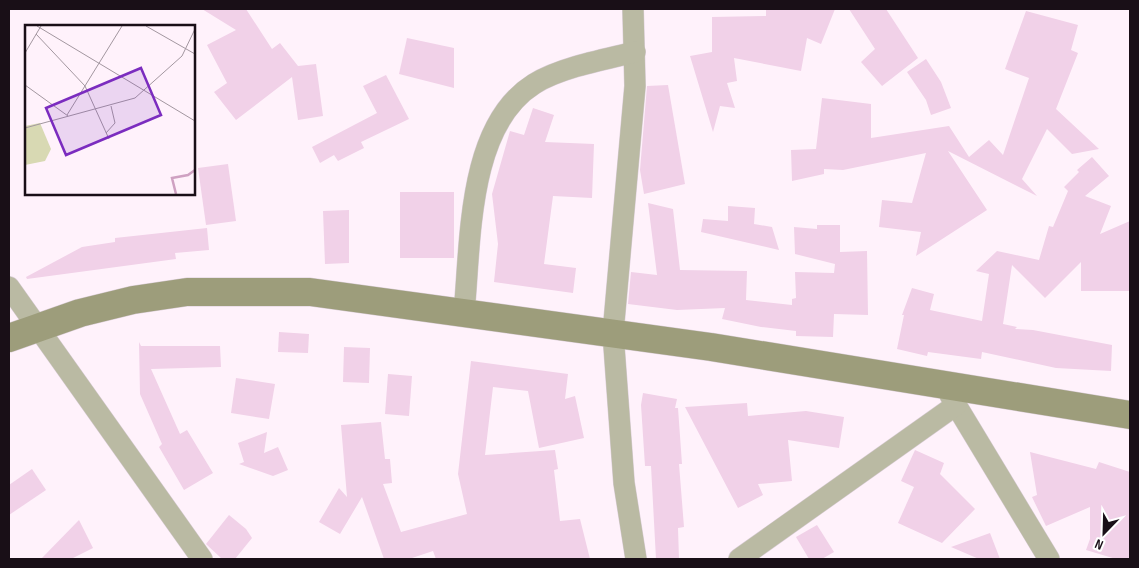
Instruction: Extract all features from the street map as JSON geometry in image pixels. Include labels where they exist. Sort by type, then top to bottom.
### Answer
[{"type":"street","points":[[632,9],[635,86],[613,333],[624,483],[636,559]]},
{"type":"street","points":[[464,313],[476,193],[484,151],[497,121],[514,98],[535,83],[580,66],[635,52]]},
{"type":"street","points":[[9,287],[202,559]]},
{"type":"street","points":[[9,338],[80,313],[124,302],[187,292],[310,292],[613,333],[950,395],[1130,414]]},
{"type":"street","points":[[739,559],[950,395]]},
{"type":"street","points":[[950,395],[1049,559]]},
{"type":"building","points":[[202,9],[246,9],[272,49],[280,43],[298,66],[316,64],[323,116],[298,120],[292,77],[236,120],[214,92],[227,83],[207,45],[236,30]]},
{"type":"building","points":[[766,9],[835,9],[821,44],[807,38],[801,71],[734,58],[737,81],[727,83],[735,108],[720,106],[713,132],[690,56],[712,52],[712,17],[766,16]]},
{"type":"building","points":[[849,9],[886,9],[918,58],[882,86],[861,62],[875,49]]},
{"type":"building","points":[[1026,11],[1078,25],[1071,50],[1078,53],[1056,109],[1099,149],[1072,154],[1047,129],[1022,179],[1037,196],[948,151],[987,210],[916,256],[921,232],[879,227],[882,200],[912,203],[926,153],[843,170],[824,169],[824,174],[792,181],[791,150],[816,149],[822,98],[871,104],[871,138],[949,126],[969,157],[989,140],[1003,155],[1029,78],[1005,69]]},
{"type":"building","points":[[407,38],[454,48],[454,88],[399,74]]},
{"type":"building","points":[[926,59],[941,82],[951,108],[931,115],[926,100],[907,72]]},
{"type":"building","points":[[386,75],[409,119],[361,142],[364,148],[338,161],[334,155],[320,163],[312,147],[377,113],[363,86]]},
{"type":"building","points":[[668,85],[685,184],[644,194],[640,170],[647,86]]},
{"type":"building","points":[[533,108],[554,115],[545,142],[594,144],[592,198],[553,196],[544,264],[576,268],[573,293],[494,282],[498,244],[492,194],[510,131],[524,135]]},
{"type":"building","points":[[1092,157],[1109,176],[1085,196],[1111,206],[1100,234],[1130,221],[1130,291],[1081,291],[1081,262],[1045,298],[1012,265],[1003,324],[1017,327],[1015,329],[1033,330],[1112,345],[1111,371],[1056,368],[982,352],[981,359],[928,352],[927,356],[897,349],[904,315],[902,315],[912,288],[934,294],[930,310],[982,321],[989,274],[976,271],[997,251],[1039,260],[1049,226],[1053,227],[1068,191],[1064,187],[1079,172],[1077,170]]},
{"type":"building","points":[[228,164],[236,221],[206,225],[198,168]]},
{"type":"building","points":[[400,192],[454,192],[454,258],[400,258]]},
{"type":"building","points":[[648,203],[673,209],[680,270],[747,271],[746,300],[792,305],[792,299],[796,298],[795,272],[834,273],[835,264],[795,254],[794,227],[817,229],[817,225],[840,225],[840,252],[867,251],[868,315],[834,314],[833,337],[796,336],[796,331],[761,327],[722,319],[725,308],[677,310],[628,304],[631,272],[657,275]]},
{"type":"building","points":[[728,206],[755,208],[754,224],[772,227],[779,250],[701,232],[703,219],[728,221]]},
{"type":"building","points":[[349,210],[349,263],[325,264],[323,211]]},
{"type":"building","points":[[207,228],[209,250],[175,253],[176,259],[27,279],[26,277],[82,247],[115,242],[115,238]]},
{"type":"building","points":[[279,332],[309,334],[308,353],[278,352]]},
{"type":"building","points":[[139,342],[141,346],[220,346],[221,367],[151,369],[180,434],[187,430],[213,473],[184,490],[159,447],[162,444],[140,394]]},
{"type":"building","points":[[344,347],[370,348],[369,383],[343,382]]},
{"type":"building","points":[[471,361],[568,374],[565,399],[575,396],[584,438],[539,448],[528,391],[493,387],[485,455],[555,450],[558,469],[554,470],[560,521],[580,519],[590,559],[436,559],[433,551],[409,559],[384,559],[362,497],[340,534],[319,522],[339,488],[347,497],[341,425],[381,422],[385,459],[390,459],[392,483],[383,484],[401,532],[467,514],[458,474]]},
{"type":"building","points":[[388,374],[412,376],[409,416],[385,414]]},
{"type":"building","points":[[236,378],[275,384],[269,419],[231,413]]},
{"type":"building","points":[[643,393],[677,399],[675,408],[678,408],[682,464],[679,464],[684,527],[678,528],[679,559],[656,559],[651,466],[645,466],[641,405]]},
{"type":"building","points":[[747,403],[748,416],[806,411],[844,417],[839,448],[788,440],[792,481],[758,484],[763,495],[738,508],[685,407]]},
{"type":"building","points":[[267,432],[264,453],[278,447],[288,470],[273,476],[239,464],[244,462],[238,443]]},
{"type":"building","points":[[915,450],[944,463],[940,474],[975,509],[942,543],[898,523],[914,487],[901,481]]},
{"type":"building","points":[[1030,452],[1096,469],[1099,462],[1130,472],[1130,559],[1116,559],[1086,550],[1090,539],[1090,507],[1046,526],[1032,497],[1037,495]]},
{"type":"building","points":[[32,469],[46,490],[9,515],[9,485]]},
{"type":"building","points":[[229,515],[246,529],[252,538],[235,559],[222,559],[206,544]]},
{"type":"building","points":[[79,520],[93,548],[71,559],[41,559]]},
{"type":"building","points":[[817,525],[834,552],[822,559],[809,559],[796,537]]},
{"type":"building","points":[[990,533],[1000,559],[979,559],[951,547]]}]
